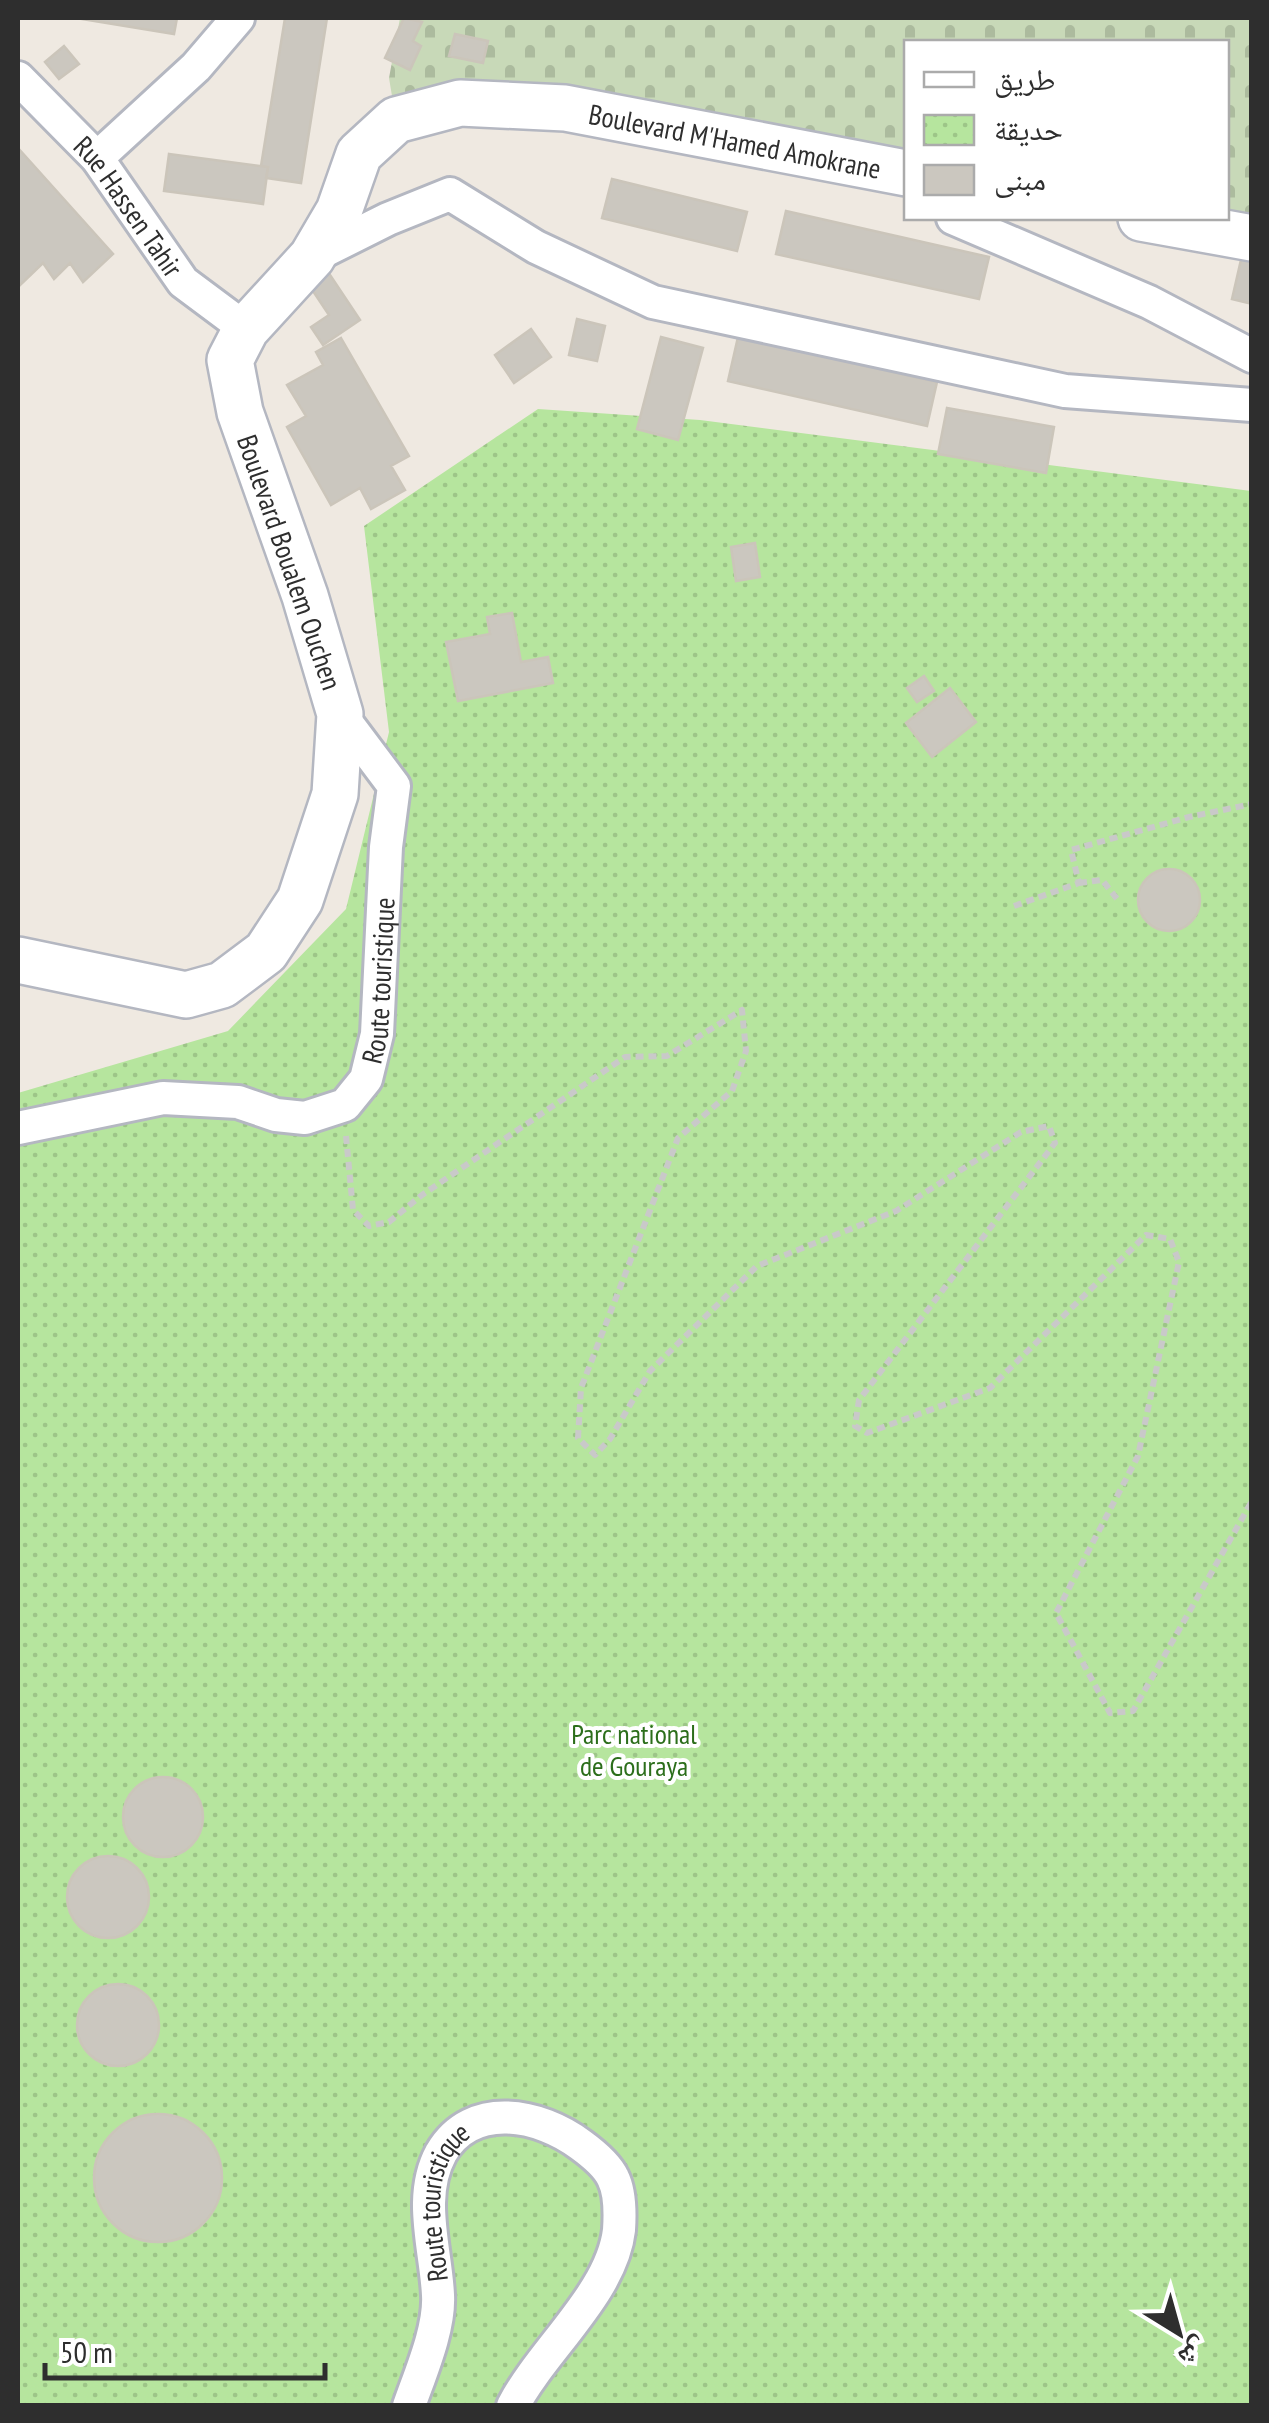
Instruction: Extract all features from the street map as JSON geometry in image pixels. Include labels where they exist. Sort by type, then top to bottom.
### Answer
[{"type":"main road","name":"Boulevard Boualem Ouchen","points":[[18,960],[186,996],[222,985],[266,952],[300,900],[335,794],[340,714],[305,596],[240,412],[230,360],[246,329],[312,257],[339,211],[360,154],[396,120],[460,103],[565,108]]},
{"type":"main road","name":"Boulevard M'Hamed Amokrane","points":[[565,108],[902,178]]},
{"type":"main road","points":[[1153,220],[1252,238]]},
{"type":"street","points":[[97,158],[196,67],[238,18]]},
{"type":"street","name":"Rue Hassen Tahir","points":[[18,78],[97,158],[183,282],[246,329]]},
{"type":"street","points":[[312,257],[450,194],[536,247],[653,302],[1065,391],[1252,404]]},
{"type":"street","points":[[958,220],[1149,302],[1252,356]]},
{"type":"street","name":"Route touristique","points":[[340,714],[394,786],[386,847],[376,1034],[366,1080],[345,1105]]},
{"type":"street","points":[[18,1128],[163,1098],[238,1102],[276,1115],[306,1118],[345,1105]]},
{"type":"street","name":"Route touristique","points":[[409,2406],[426,2360],[439,2299],[430,2225],[431,2181],[450,2140],[481,2119],[499,2117],[542,2124],[568,2136],[594,2155],[613,2176],[618,2199],[619,2231],[611,2258],[595,2288],[513,2406]]},
{"type":"path","points":[[1079,883],[1071,850],[1188,817],[1252,804]]},
{"type":"path","points":[[1014,906],[1079,883],[1102,880],[1118,900]]},
{"type":"path","points":[[345,1105],[354,1210],[368,1226],[389,1222],[438,1184],[625,1057],[666,1056],[742,1010],[746,1051],[732,1092],[678,1138],[581,1388],[578,1438],[596,1455],[610,1439],[650,1371],[757,1266],[896,1212],[1021,1132],[1049,1126],[1055,1143],[860,1400],[855,1426],[867,1433],[990,1388],[1146,1235],[1170,1239],[1179,1262],[1138,1456],[1056,1612],[1110,1713],[1133,1710],[1252,1500]]},
{"type":"green space","points":[[400,18],[1251,18],[1251,238],[1228,220],[1229,40],[904,40],[904,173],[565,108],[396,120],[389,78]]},
{"type":"green space","name":"Parc national de Gouraya","points":[[538,409],[700,420],[1251,491],[1251,2405],[18,2406],[18,1093],[228,1031],[346,909],[389,732],[364,526]]},
{"type":"building","points":[[76,18],[177,18],[174,34]]},
{"type":"building","points":[[285,18],[327,18],[301,183],[266,178],[268,167],[261,166]]},
{"type":"building","points":[[404,18],[422,22],[413,41],[421,46],[410,70],[385,58]]},
{"type":"building","points":[[455,34],[488,41],[483,63],[449,56]]},
{"type":"building","points":[[64,46],[79,64],[59,79],[45,62]]},
{"type":"building","points":[[18,148],[113,254],[83,282],[70,263],[54,279],[43,263],[18,287]]},
{"type":"building","points":[[169,154],[268,167],[263,204],[164,191]]},
{"type":"building","points":[[612,179],[747,212],[737,251],[602,218]]},
{"type":"building","points":[[786,211],[989,257],[979,299],[776,254]]},
{"type":"building","points":[[1243,251],[1252,253],[1252,304],[1232,299]]},
{"type":"building","points":[[328,272],[360,320],[323,345],[311,327],[329,315],[309,285]]},
{"type":"building","points":[[577,319],[605,326],[597,361],[569,355]]},
{"type":"building","points":[[531,329],[551,357],[514,383],[495,355]]},
{"type":"building","points":[[661,337],[703,348],[678,440],[637,429]]},
{"type":"building","points":[[738,337],[937,382],[927,426],[728,381]]},
{"type":"building","points":[[341,338],[409,456],[391,466],[405,490],[371,509],[360,488],[331,505],[287,427],[306,416],[287,385],[323,365],[316,352]]},
{"type":"building","points":[[947,408],[1054,427],[1046,473],[938,454]]},
{"type":"building","points":[[755,543],[760,577],[736,581],[731,547]]},
{"type":"building","points":[[512,613],[521,662],[548,657],[553,683],[458,701],[446,642],[490,634],[487,617]]},
{"type":"building","points":[[924,676],[934,691],[917,702],[907,688]]},
{"type":"building","points":[[950,688],[976,722],[932,757],[906,723]]},
{"type":"building","points":[[1169,869],[1191,878],[1200,900],[1191,922],[1169,931],[1147,922],[1138,900],[1147,878]]},
{"type":"building","points":[[155,1777],[171,1777],[196,1795],[203,1817],[200,1832],[185,1850],[171,1857],[155,1857],[130,1839],[123,1825],[123,1809],[141,1784]]},
{"type":"building","points":[[108,1856],[137,1868],[149,1897],[137,1926],[108,1938],[79,1926],[67,1897],[79,1868]]},
{"type":"building","points":[[118,1984],[134,1987],[147,1996],[156,2009],[156,2041],[147,2054],[134,2063],[118,2066],[102,2063],[89,2054],[80,2041],[77,2025],[80,2009],[89,1996],[102,1987]]},
{"type":"building","points":[[158,2114],[182,2119],[203,2133],[217,2154],[222,2178],[217,2202],[203,2223],[182,2237],[158,2242],[134,2237],[113,2223],[99,2202],[94,2178],[99,2154],[113,2133],[134,2119]]}]
